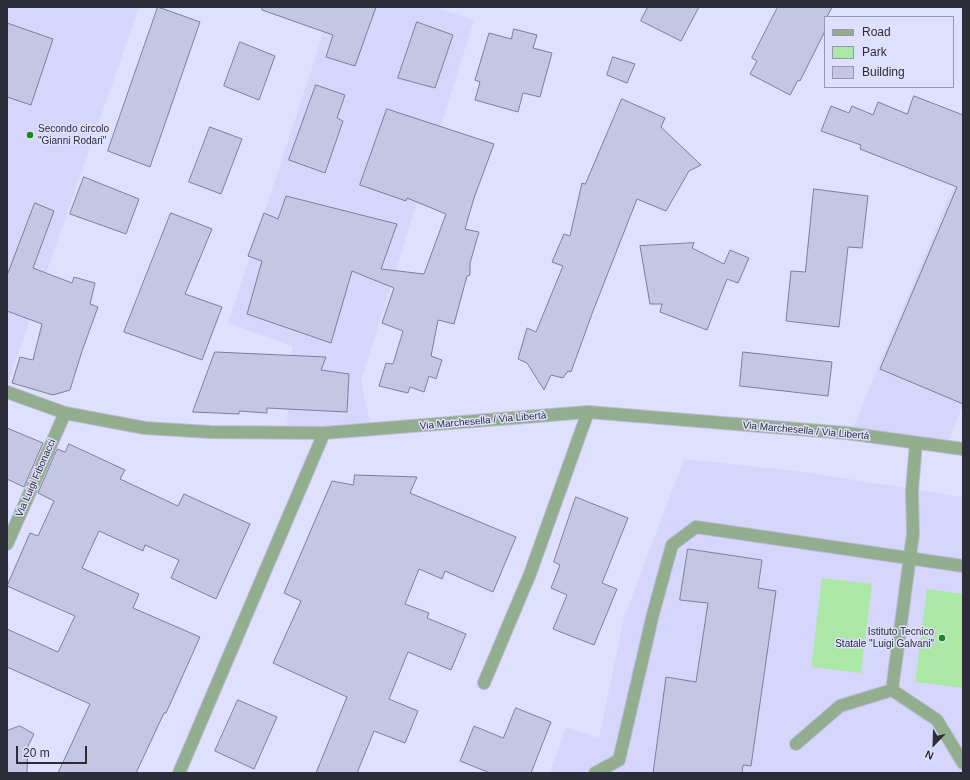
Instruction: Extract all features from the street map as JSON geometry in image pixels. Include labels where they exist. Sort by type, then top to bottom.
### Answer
[{"type":"street","name":"Via Marchesella / Via Libertà","points":[[7,392],[65,413],[145,428],[210,432],[324,433],[588,412],[846,433],[963,449]]},
{"type":"street","points":[[484,683],[530,574],[588,412]]},
{"type":"street","name":"Via Luigi Fibonacci","points":[[7,544],[65,413]]},
{"type":"street","points":[[179,773],[324,433]]},
{"type":"street","points":[[892,690],[913,534],[912,490],[916,443]]},
{"type":"street","points":[[595,773],[619,760],[653,614],[672,545],[696,527],[910,557],[963,566]]},
{"type":"street","points":[[796,744],[840,706],[892,690]]},
{"type":"street","points":[[892,690],[937,720],[963,763]]},
{"type":"shaded area","points":[[7,7],[139,7],[7,385]]},
{"type":"shaded area","points":[[332,7],[433,7],[474,20],[361,381],[370,422],[325,427],[287,427],[292,346],[228,323]]},
{"type":"shaded area","points":[[963,163],[963,405],[949,440],[852,430]]},
{"type":"shaded area","points":[[684,459],[804,472],[963,497],[963,773],[550,773],[566,727],[599,738],[624,618]]},
{"type":"green space","points":[[822,578],[872,584],[861,673],[811,667]]},
{"type":"green space","name":"Istituto Tecnico Statale \"Luigi Galvani\"","points":[[927,589],[963,594],[963,688],[915,682]]},
{"type":"building","points":[[158,7],[200,22],[150,167],[108,151]]},
{"type":"building","points":[[263,7],[376,7],[355,66],[326,57],[333,35],[262,10]]},
{"type":"building","points":[[648,7],[699,7],[681,41],[641,21]]},
{"type":"building","points":[[778,7],[832,7],[828,16],[824,16],[824,33],[800,81],[798,80],[790,95],[750,74],[757,61],[752,58]]},
{"type":"building","points":[[417,22],[453,35],[435,88],[398,78]]},
{"type":"building","points":[[7,23],[53,39],[31,105],[7,97]]},
{"type":"building","points":[[514,29],[537,35],[533,48],[552,53],[540,97],[523,93],[518,112],[475,100],[480,82],[475,80],[489,33],[511,39]]},
{"type":"building","points":[[240,42],[275,56],[259,100],[224,86]]},
{"type":"building","points":[[613,57],[635,64],[627,83],[607,75]]},
{"type":"building","points":[[316,85],[345,95],[337,118],[343,121],[325,173],[289,160]]},
{"type":"building","points":[[914,96],[963,115],[963,404],[880,369],[957,187],[860,149],[861,145],[821,131],[831,106],[849,113],[852,106],[873,115],[878,102],[907,114]]},
{"type":"building","points":[[622,99],[665,118],[661,127],[701,165],[689,171],[666,211],[637,199],[571,372],[568,371],[563,378],[551,375],[544,390],[527,363],[518,359],[527,328],[536,332],[563,266],[552,262],[564,234],[570,236],[582,183],[585,184]]},
{"type":"building","points":[[387,109],[494,144],[474,198],[465,229],[479,232],[470,263],[470,275],[467,276],[454,324],[438,320],[431,356],[442,360],[436,379],[429,376],[424,392],[410,387],[408,393],[379,386],[386,363],[393,364],[403,331],[382,323],[394,288],[352,271],[331,343],[247,314],[262,261],[248,256],[264,213],[278,219],[286,196],[397,224],[381,269],[424,274],[446,214],[407,198],[406,201],[360,185]]},
{"type":"building","points":[[210,127],[242,139],[221,194],[189,182]]},
{"type":"building","points":[[84,177],[139,199],[126,234],[70,214]]},
{"type":"building","points":[[814,189],[868,196],[862,248],[848,247],[839,327],[786,321],[791,271],[805,272]]},
{"type":"building","points":[[35,203],[54,211],[33,268],[72,283],[74,277],[95,283],[90,304],[98,307],[70,390],[53,395],[12,383],[20,357],[33,360],[42,324],[7,311],[7,276]]},
{"type":"building","points":[[171,213],[212,229],[185,294],[222,307],[202,360],[124,332]]},
{"type":"building","points":[[694,243],[692,248],[724,264],[730,250],[749,258],[738,283],[727,279],[707,330],[660,312],[662,304],[650,304],[640,246]]},
{"type":"building","points":[[215,352],[326,357],[321,370],[349,374],[347,412],[267,408],[267,413],[239,411],[239,414],[193,412]]},
{"type":"building","points":[[743,352],[832,362],[828,396],[740,386]]},
{"type":"building","points":[[7,428],[43,443],[24,487],[7,479]]},
{"type":"building","points":[[69,444],[125,470],[120,479],[178,506],[184,494],[250,524],[216,599],[171,578],[179,560],[145,545],[143,551],[99,531],[82,568],[139,594],[133,608],[200,637],[166,713],[164,713],[136,773],[58,773],[90,704],[7,667],[7,629],[58,652],[75,616],[7,586],[30,533],[38,536],[54,501],[38,493],[57,449],[65,452]]},
{"type":"building","points":[[355,475],[417,477],[410,493],[516,537],[493,592],[445,571],[442,579],[419,569],[405,604],[429,613],[427,618],[466,634],[451,670],[408,652],[389,699],[418,711],[405,743],[374,731],[357,773],[316,773],[347,697],[273,663],[301,601],[284,593],[332,481],[353,485]]},
{"type":"building","points":[[576,497],[628,518],[602,583],[617,589],[594,645],[553,629],[567,595],[551,588],[560,565],[554,562]]},
{"type":"building","points":[[688,549],[762,560],[758,588],[776,591],[751,766],[743,765],[742,773],[653,773],[666,677],[696,682],[708,603],[680,600]]},
{"type":"building","points":[[238,700],[277,717],[254,769],[215,751]]},
{"type":"building","points":[[516,708],[551,722],[531,773],[490,773],[460,761],[474,726],[503,738]]},
{"type":"building","points":[[20,726],[34,734],[28,746],[27,773],[7,773],[7,731]]},
{"type":"place","name":"Secondo circolo \"Gianni Rodari\"","points":[[30,135]]},
{"type":"place","name":"Istituto Tecnico Statale \"Luigi Galvani\"","points":[[942,638]]}]
